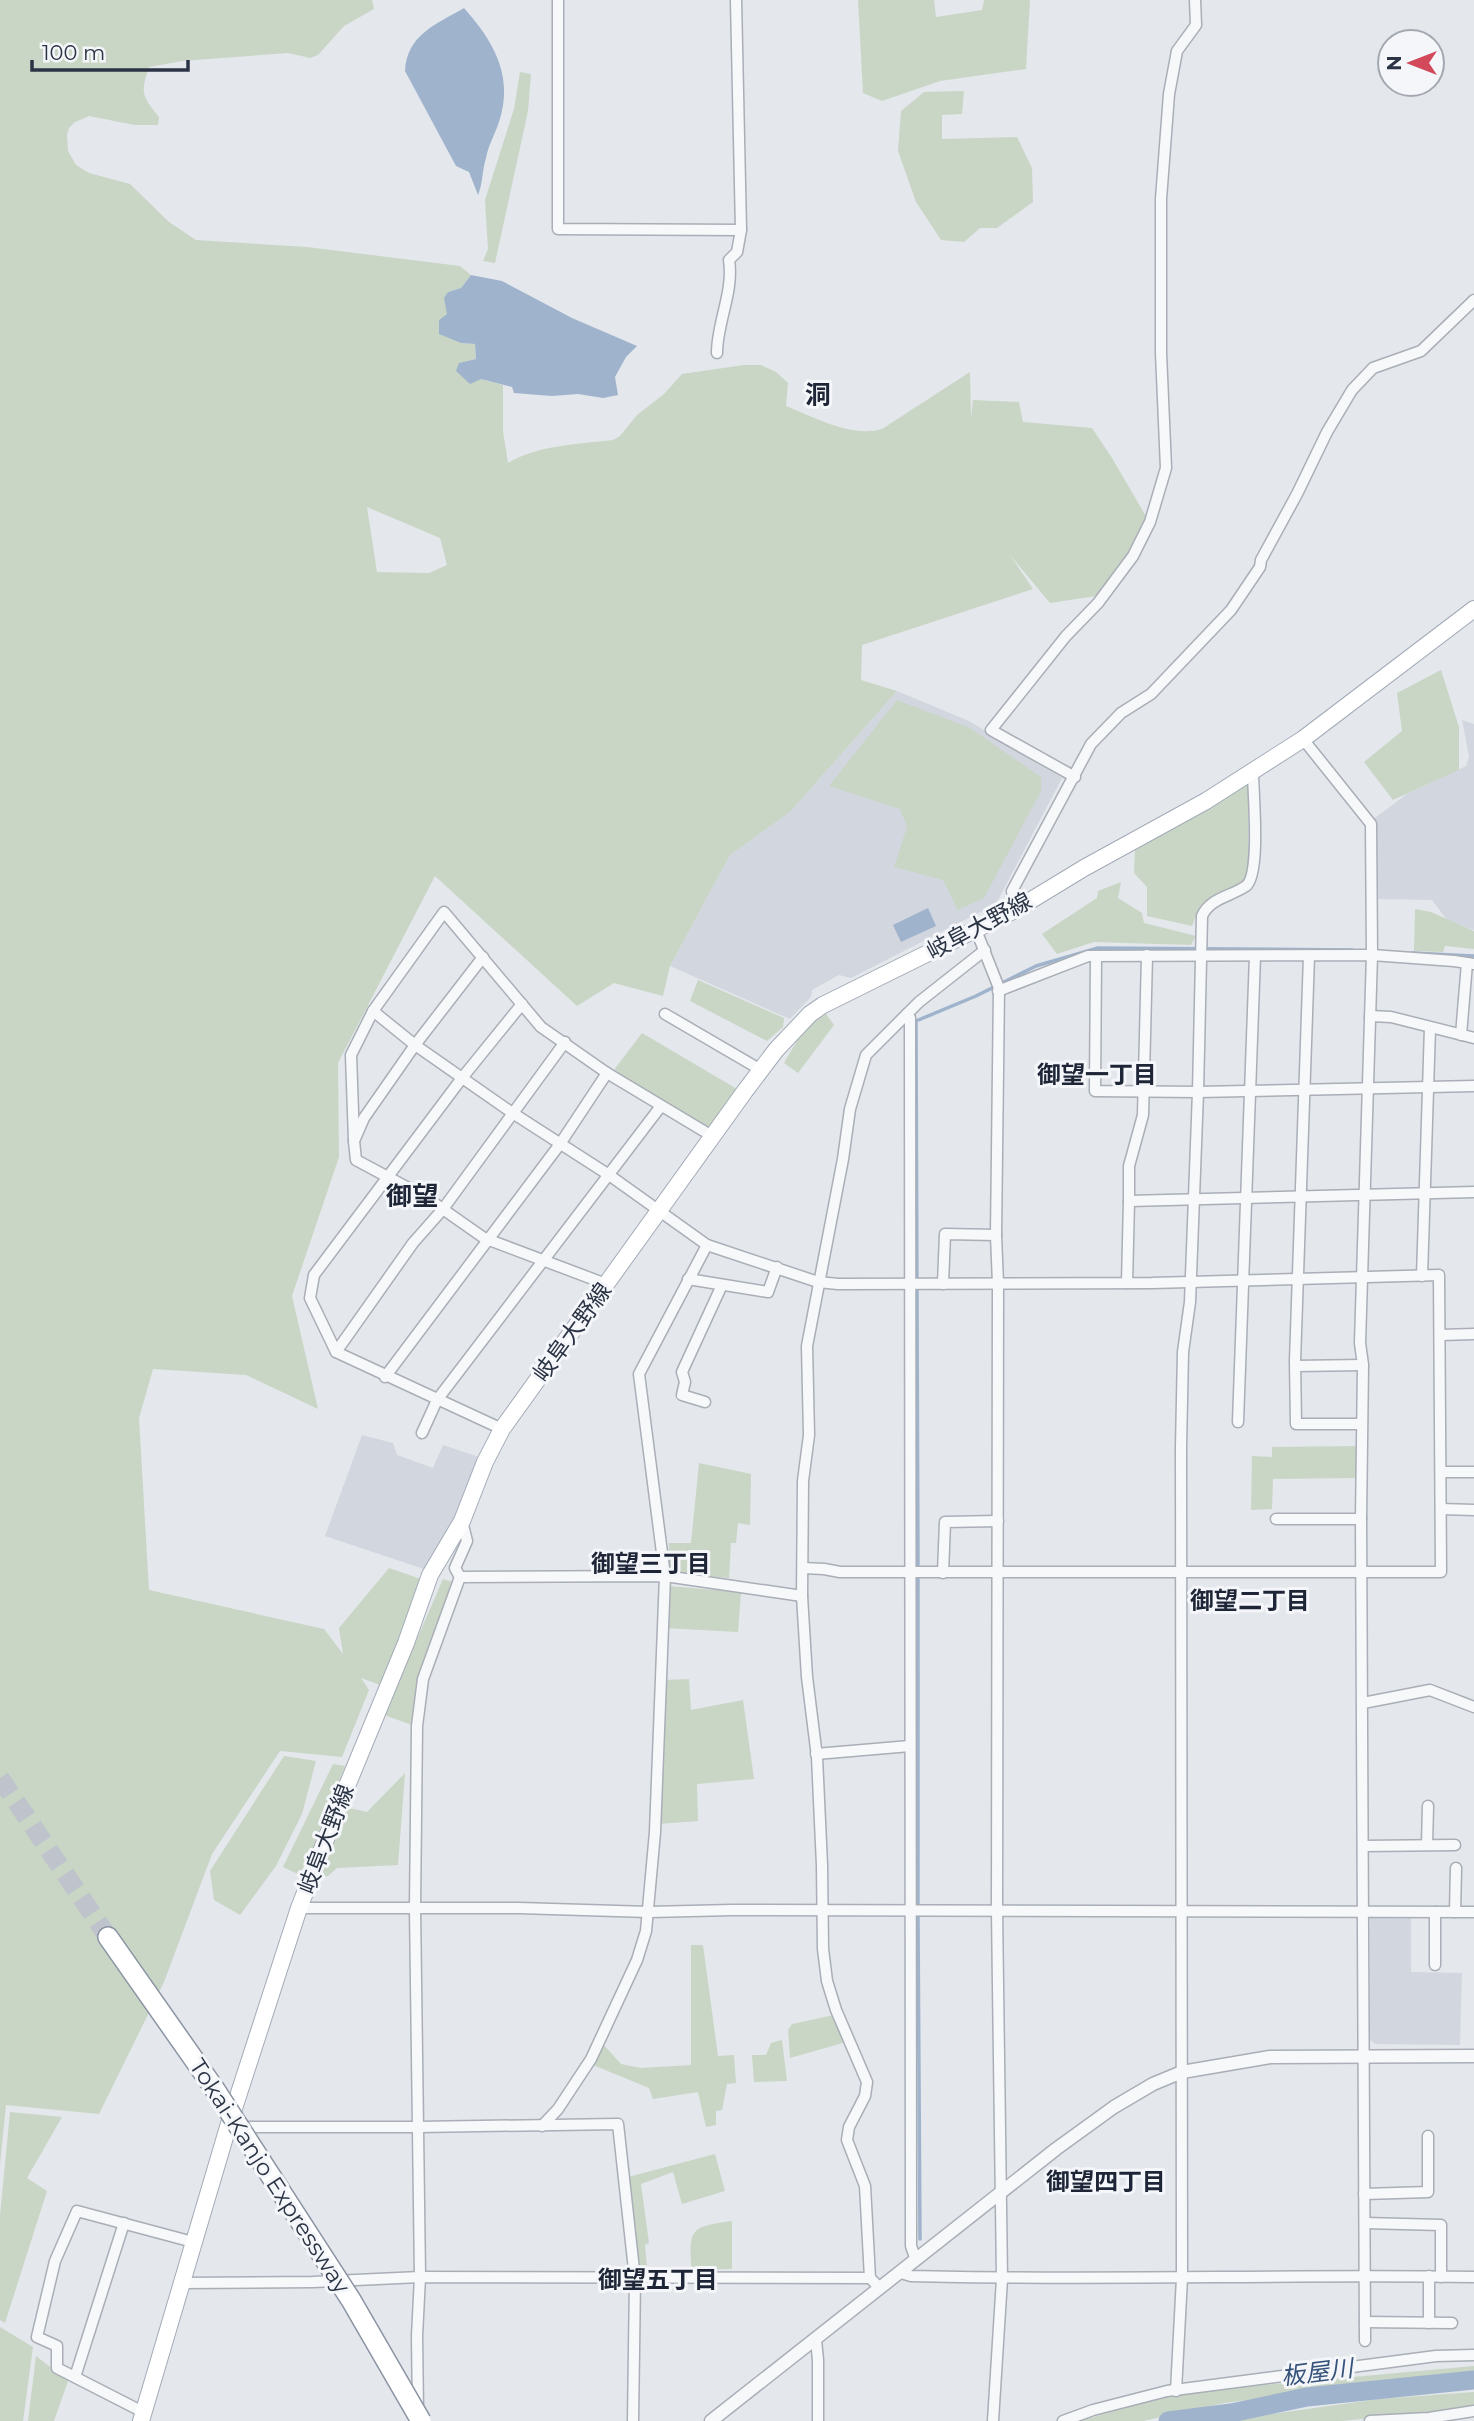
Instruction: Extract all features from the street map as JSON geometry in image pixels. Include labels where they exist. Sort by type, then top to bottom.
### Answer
[{"type":"highway","name":"Tokai-Kanjo Expressway","points":[[108,1937],[214,2088],[344,2289],[420,2421]]},
{"type":"main road","name":"岐阜大野線","points":[[142,2417],[228,2127],[299,1908],[406,1643],[430,1575],[462,1521],[485,1462],[502,1429],[712,1136],[761,1070],[810,1014],[823,1005],[1015,910],[1084,868],[1206,801],[1303,739],[1474,609]]},
{"type":"street","points":[[558,0],[558,229],[741,230]]},
{"type":"street","points":[[717,354],[717,338],[730,284],[729,260],[737,251],[741,230],[736,0]]},
{"type":"street","points":[[1075,776],[991,730],[1066,636],[1098,603],[1133,556],[1150,522],[1166,468],[1161,353],[1161,199],[1169,94],[1177,51],[1196,25],[1195,0]]},
{"type":"street","points":[[1015,910],[1012,891],[1091,744],[1121,713],[1150,694],[1231,610],[1260,567],[1261,560],[1327,432],[1352,390],[1373,368],[1421,351],[1474,300]]},
{"type":"street","points":[[1303,739],[1371,824],[1372,956],[1360,1276],[1360,1343],[1363,1365],[1361,1572],[1365,2341]]},
{"type":"street","points":[[1176,2391],[1182,2277],[1180,1572],[1183,1352],[1190,1302],[1202,916],[1206,907],[1251,881],[1255,862],[1253,772]]},
{"type":"street","points":[[606,1284],[488,1239],[443,1209],[356,1160],[351,1055],[373,1011],[444,912],[541,1027],[607,1073],[712,1136]]},
{"type":"street","points":[[976,930],[999,988],[996,1235],[1002,2278],[993,2421]]},
{"type":"street","points":[[874,2282],[865,2186],[847,2140],[849,2127],[865,2096],[867,2082],[836,2010],[827,1981],[823,1949],[824,1911],[816,1754],[807,1677],[802,1596],[803,1481],[809,1435],[807,1346],[843,1160],[850,1109],[866,1055],[907,1014],[985,950]]},
{"type":"street","points":[[1127,1283],[1129,1166],[1143,1115],[1147,955]]},
{"type":"street","points":[[998,991],[1088,956],[1372,956],[1470,963],[1461,1035]]},
{"type":"street","points":[[1096,956],[1095,1091],[1198,1092],[1474,1086]]},
{"type":"street","points":[[1238,1422],[1255,956]]},
{"type":"street","points":[[1309,956],[1296,1424],[1361,1424]]},
{"type":"street","points":[[354,1141],[364,1118],[415,1045],[483,957]]},
{"type":"street","points":[[502,1429],[336,1352],[310,1298],[314,1275],[462,1078],[522,1004]]},
{"type":"street","points":[[373,1011],[462,1078],[609,1175],[707,1245],[818,1282],[1243,1282],[1440,1275],[1441,1572],[840,1573],[803,1568]]},
{"type":"street","points":[[664,1014],[761,1070]]},
{"type":"street","points":[[907,1014],[910,1018],[911,2246],[916,2260]]},
{"type":"street","points":[[1370,1016],[1391,1017],[1474,1038]]},
{"type":"street","points":[[1422,1276],[1430,1028]]},
{"type":"street","points":[[336,1352],[413,1243],[443,1209],[511,1112],[565,1042]]},
{"type":"street","points":[[385,1377],[560,1144],[607,1073]]},
{"type":"street","points":[[422,1433],[437,1400],[661,1106]]},
{"type":"street","points":[[1129,1201],[1474,1192]]},
{"type":"street","points":[[943,1284],[945,1234],[996,1235]]},
{"type":"street","points":[[542,2126],[573,2088],[591,2059],[637,1959],[649,1912],[655,1832],[665,1576],[639,1374],[707,1245]]},
{"type":"street","points":[[688,1279],[768,1292],[777,1267]]},
{"type":"street","points":[[705,1402],[682,1395],[685,1381],[682,1372],[722,1285]]},
{"type":"street","points":[[1441,1335],[1474,1334]]},
{"type":"street","points":[[1296,1366],[1363,1365]]},
{"type":"street","points":[[1441,1472],[1474,1472]]},
{"type":"street","points":[[1441,1509],[1474,1510]]},
{"type":"street","points":[[1276,1519],[1361,1519]]},
{"type":"street","points":[[420,2421],[417,2336],[420,2277],[415,1768],[423,1679],[460,1577],[455,1568],[467,1541],[462,1521]]},
{"type":"street","points":[[943,1573],[945,1522],[998,1521]]},
{"type":"street","points":[[460,1577],[665,1576],[802,1596]]},
{"type":"street","points":[[1363,1703],[1430,1690],[1472,1709]]},
{"type":"street","points":[[816,1754],[910,1746]]},
{"type":"street","points":[[1427,1845],[1428,1806]]},
{"type":"street","points":[[1364,1846],[1455,1845]]},
{"type":"street","points":[[1455,1912],[1456,1867]]},
{"type":"street","points":[[299,1908],[649,1912],[1474,1912]]},
{"type":"street","points":[[1435,1912],[1435,1965]]},
{"type":"street","points":[[180,2283],[313,2282],[420,2277],[874,2282],[901,2273],[1000,2193],[1114,2107],[1153,2084],[1182,2072],[1270,2057],[1474,2056]]},
{"type":"street","points":[[228,2127],[618,2124],[635,2278],[634,2421]]},
{"type":"street","points":[[1364,2194],[1428,2192],[1428,2136]]},
{"type":"street","points":[[142,2417],[57,2368],[57,2346],[37,2337],[55,2261],[76,2211],[193,2242]]},
{"type":"street","points":[[75,2378],[124,2223]]},
{"type":"street","points":[[1364,2223],[1441,2225],[1441,2277]]},
{"type":"street","points":[[901,2273],[911,2276],[1002,2278],[1365,2275],[1474,2277]]},
{"type":"street","points":[[1429,2276],[1429,2323]]},
{"type":"street","points":[[711,2421],[816,2340],[874,2282]]},
{"type":"street","points":[[1365,2322],[1452,2323]]},
{"type":"street","points":[[816,2340],[818,2421]]},
{"type":"street","points":[[1063,2421],[1167,2390],[1176,2391],[1436,2356],[1474,2355]]},
{"type":"street","points":[[1370,2421],[1429,2418],[1474,2411]]},
{"type":"shaded area","points":[[897,691],[969,721],[1062,778],[996,904],[851,978],[839,975],[812,990],[811,997],[790,1019],[670,966],[730,855],[790,812]]},
{"type":"shaded area","points":[[1462,720],[1474,724],[1474,930],[1447,920],[1432,900],[1376,899],[1375,818],[1407,794],[1466,766],[1469,757]]},
{"type":"shaded area","points":[[362,1435],[393,1443],[397,1455],[433,1468],[443,1445],[482,1458],[430,1571],[325,1536]]},
{"type":"shaded area","points":[[1411,1914],[1411,1972],[1462,1973],[1460,2045],[1376,2044],[1370,2040],[1370,1918],[1373,1915]]},
{"type":"green space","points":[[0,0],[372,0],[374,9],[344,26],[318,55],[310,58],[288,53],[182,61],[149,67],[144,94],[159,117],[158,125],[135,125],[89,116],[69,128],[68,151],[76,165],[89,173],[130,184],[169,222],[196,240],[307,247],[460,266],[471,275],[461,288],[448,292],[461,343],[475,344],[476,359],[459,363],[481,379],[503,385],[503,431],[508,463],[545,449],[613,440],[682,374],[761,365],[776,372],[788,383],[786,406],[845,429],[870,431],[882,429],[970,372],[971,417],[973,400],[1019,402],[1023,422],[1092,428],[1147,518],[1138,539],[1103,595],[1050,603],[1010,555],[1033,589],[862,645],[861,680],[897,691],[790,812],[730,855],[670,966],[663,996],[614,983],[577,1006],[435,876],[338,1063],[339,1157],[292,1296],[318,1409],[246,1375],[153,1369],[139,1418],[149,1590],[324,1629],[343,1654],[339,1628],[389,1568],[424,1580],[383,1686],[361,1678],[369,1690],[342,1757],[280,1751],[212,1854],[164,1982],[99,2114],[6,2105],[0,2165]],"holes":[[[367,507],[440,538],[447,565],[429,573],[377,572]]]},
{"type":"green space","points":[[858,0],[934,0],[936,17],[982,10],[984,0],[1030,0],[1026,69],[940,81],[882,101],[863,93]]},
{"type":"green space","points":[[520,72],[531,74],[528,111],[495,263],[483,261],[488,249],[485,200],[514,109]]},
{"type":"green space","points":[[964,91],[962,114],[942,115],[942,139],[1017,137],[1032,168],[1033,202],[997,228],[980,228],[964,242],[941,240],[916,202],[898,151],[901,111],[924,92]]},
{"type":"green space","points":[[1441,670],[1459,727],[1459,770],[1393,800],[1364,762],[1402,731],[1397,693]]},
{"type":"green space","points":[[897,700],[970,728],[1041,777],[1041,791],[984,898],[958,910],[943,880],[894,867],[907,827],[900,809],[829,786]]},
{"type":"green space","points":[[1248,782],[1248,878],[1200,906],[1192,926],[1147,916],[1147,887],[1134,873],[1135,850]]},
{"type":"green space","points":[[1121,882],[1118,898],[1142,913],[1144,923],[1196,936],[1191,945],[1094,942],[1057,954],[1042,934],[1097,898],[1098,891]]},
{"type":"green space","points":[[1415,909],[1431,912],[1474,931],[1474,949],[1445,946],[1443,952],[1414,951]]},
{"type":"green space","points":[[698,980],[784,1018],[783,1027],[767,1041],[690,1001]]},
{"type":"green space","points":[[826,1014],[834,1025],[798,1073],[784,1063],[804,1029]]},
{"type":"green space","points":[[642,1033],[737,1089],[707,1130],[614,1070]]},
{"type":"green space","points":[[1359,1446],[1356,1478],[1273,1479],[1272,1509],[1251,1510],[1252,1456],[1272,1457],[1272,1447]]},
{"type":"green space","points":[[699,1463],[751,1474],[750,1525],[738,1523],[736,1543],[731,1543],[729,1578],[675,1573],[668,1567],[669,1543],[691,1543]]},
{"type":"green space","points":[[443,1579],[452,1582],[417,1682],[412,1725],[384,1715]]},
{"type":"green space","points":[[668,1586],[741,1592],[738,1632],[665,1628]]},
{"type":"green space","points":[[689,1679],[691,1710],[743,1700],[754,1779],[697,1784],[698,1821],[658,1824],[665,1680]]},
{"type":"green space","points":[[284,1756],[316,1761],[302,1814],[276,1866],[240,1915],[214,1900],[210,1871]]},
{"type":"green space","points":[[333,1764],[345,1766],[302,1876],[283,1867]]},
{"type":"green space","points":[[405,1773],[398,1865],[337,1868],[328,1876],[318,1877],[345,1807],[367,1812]]},
{"type":"green space","points":[[691,1945],[703,1945],[718,2056],[734,2055],[736,2083],[727,2084],[722,2110],[716,2111],[716,2125],[706,2127],[698,2092],[653,2099],[649,2088],[593,2065],[601,2042],[621,2064],[641,2068],[691,2065]]},
{"type":"green space","points":[[834,2015],[846,2042],[790,2058],[788,2030],[792,2024]]},
{"type":"green space","points":[[782,2040],[787,2081],[754,2082],[752,2055],[766,2055],[771,2043]]},
{"type":"green space","points":[[10,2112],[62,2117],[27,2178],[47,2191],[5,2323],[0,2320],[0,2216]]},
{"type":"green space","points":[[715,2154],[725,2191],[682,2204],[673,2172],[641,2184],[649,2243],[645,2245],[647,2268],[639,2269],[628,2177]]},
{"type":"green space","points":[[732,2221],[732,2269],[692,2270],[691,2245],[696,2232],[708,2225]]},
{"type":"green space","points":[[0,2327],[33,2347],[23,2421],[0,2421]]},
{"type":"green space","points":[[36,2356],[68,2381],[54,2421],[28,2421]]},
{"type":"green space","points":[[1474,2366],[1474,2374],[1224,2403],[1143,2421],[1080,2421],[1163,2397],[1231,2388]]},
{"type":"green space","points":[[1474,2392],[1474,2407],[1342,2421],[1222,2421],[1379,2399]]},
{"type":"water","points":[[464,8],[492,47],[498,60],[504,90],[499,122],[487,154],[478,195],[469,172],[456,166],[405,71],[407,58],[417,39],[434,25]]},
{"type":"water","points":[[471,275],[502,281],[572,318],[637,346],[626,357],[615,377],[618,395],[603,398],[578,394],[552,396],[514,393],[512,387],[481,379],[470,384],[456,371],[459,363],[476,359],[475,344],[461,343],[439,334],[439,320],[447,314],[444,298],[448,292],[461,288]]},
{"type":"water","points":[[928,908],[936,926],[901,942],[893,925]]},
{"type":"waterway","points":[[918,1565],[916,1021],[976,996],[1036,966],[1098,948],[1352,950]]},
{"type":"waterway","points":[[1412,953],[1474,956]]},
{"type":"waterway","points":[[918,1579],[918,1903]]},
{"type":"waterway","points":[[918,1917],[920,2239]]},
{"type":"waterway","name":"板屋川","points":[[1168,2421],[1231,2413],[1307,2397],[1474,2380]]},
{"type":"tunnel","points":[[0,1778],[108,1937]]},
{"type":"district","name":"洞","points":[[818,395]]},
{"type":"district","name":"御望一丁目","points":[[1097,1074]]},
{"type":"district","name":"御望","points":[[412,1196]]},
{"type":"district","name":"御望三丁目","points":[[651,1563]]},
{"type":"district","name":"御望二丁目","points":[[1250,1600]]},
{"type":"district","name":"御望四丁目","points":[[1106,2181]]},
{"type":"district","name":"御望五丁目","points":[[658,2279]]}]
